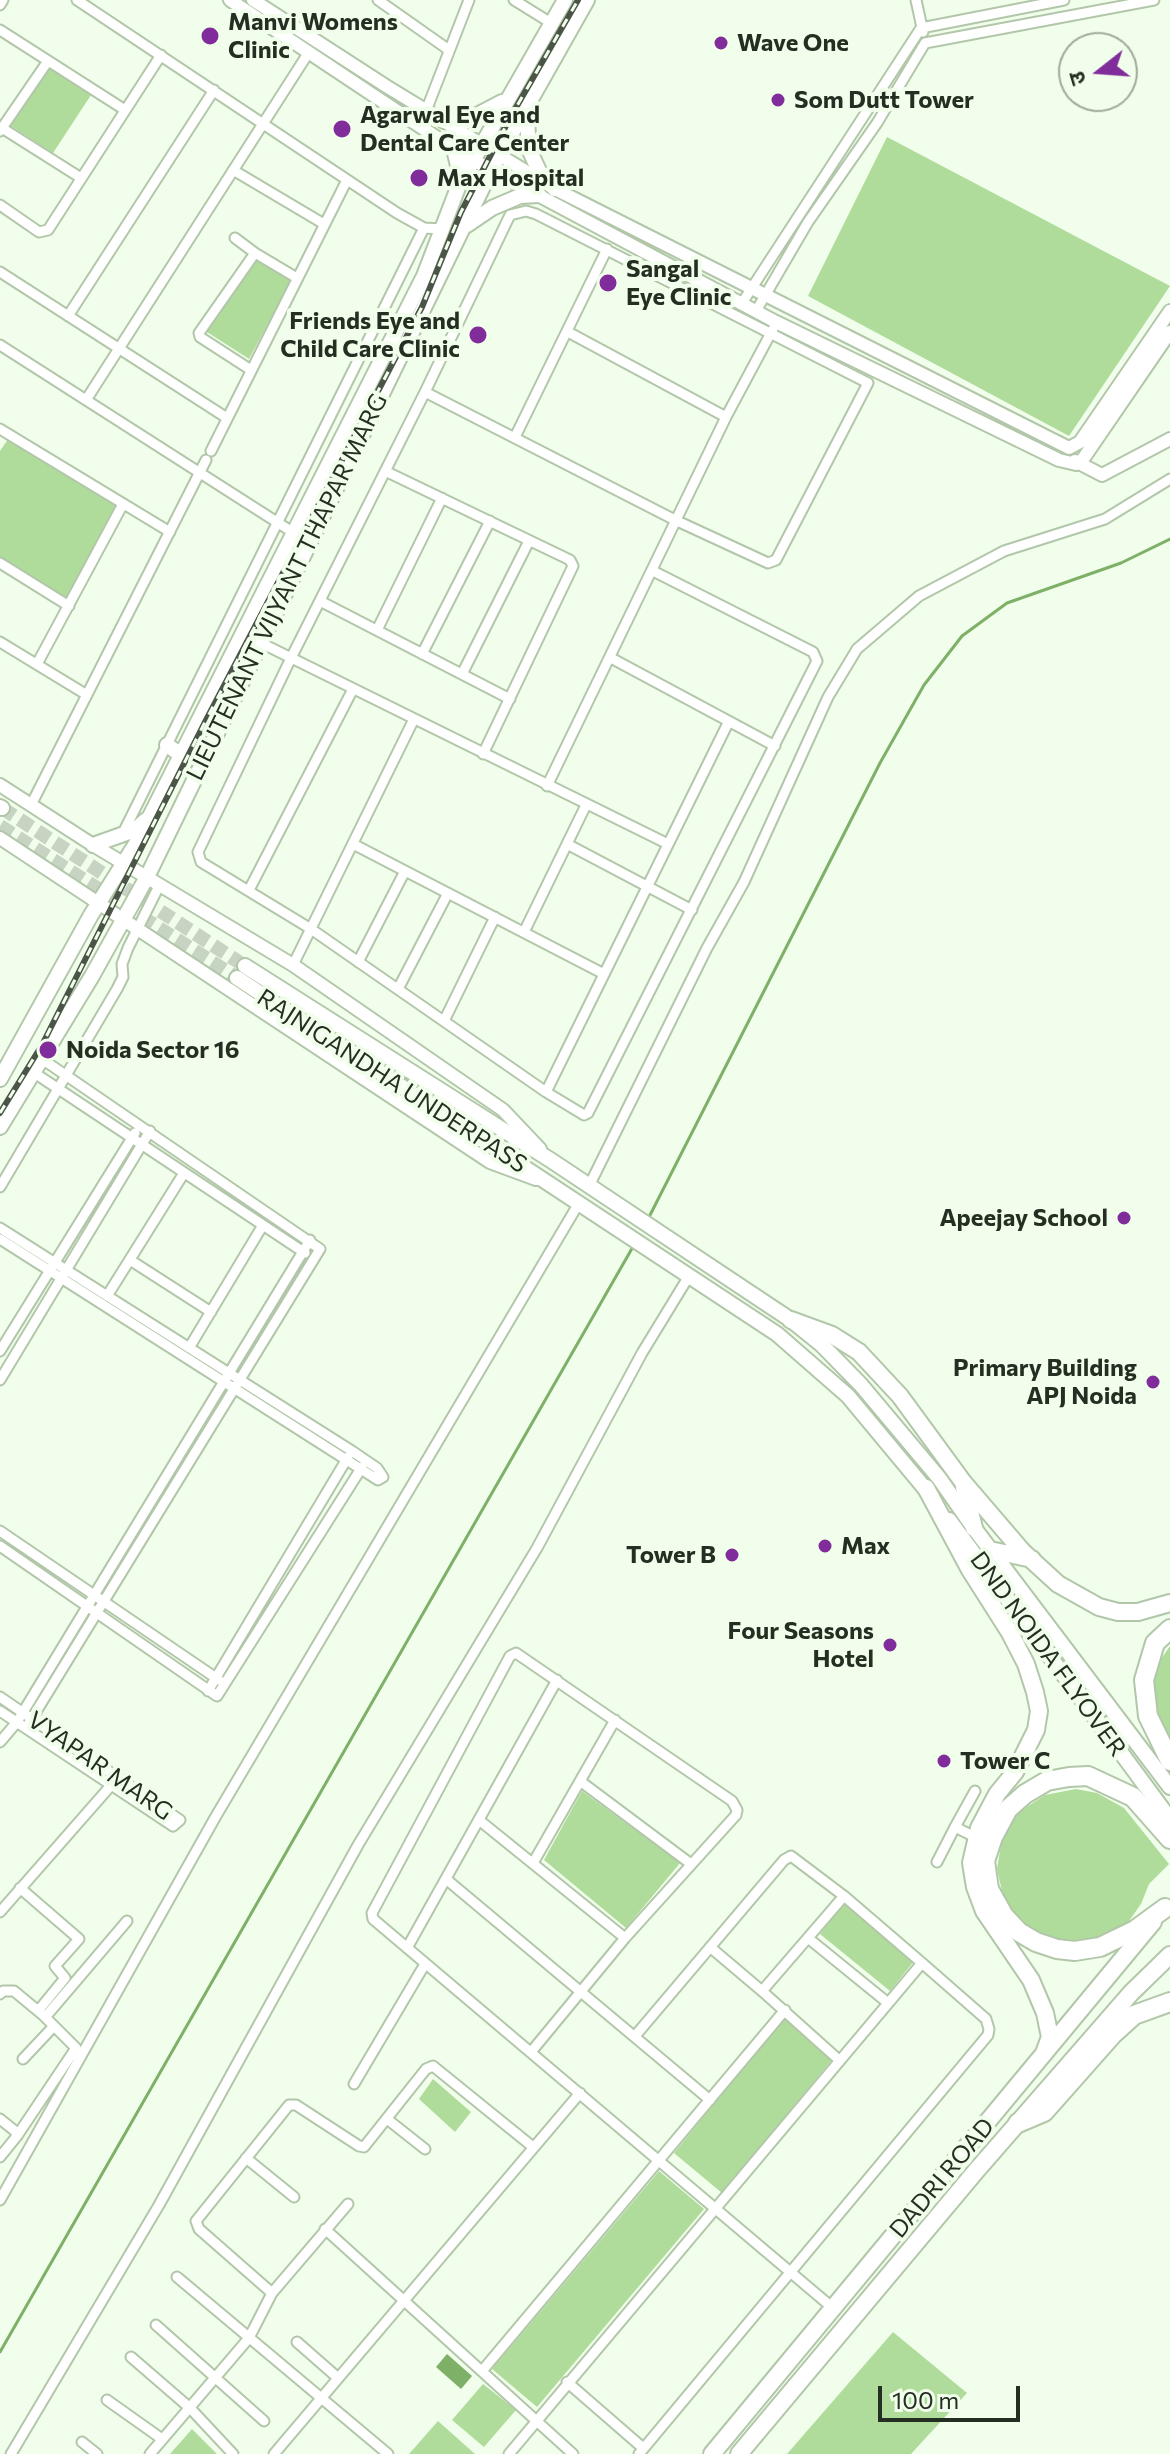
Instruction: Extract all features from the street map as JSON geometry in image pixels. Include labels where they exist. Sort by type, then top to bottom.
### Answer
[{"type":"highway","points":[[791,1320],[832,1335],[859,1352],[900,1396],[963,1482],[1058,1584],[1099,1607],[1118,1612],[1138,1612],[1170,1603]]},
{"type":"highway","points":[[963,1482],[974,1528]]},
{"type":"highway","points":[[926,1488],[1026,1664],[1039,1711],[1036,1730],[1015,1772],[997,1794],[979,1828],[971,1863],[975,1887],[984,1911],[1031,1980],[1045,2013],[1050,2037],[1042,2058]]},
{"type":"highway","points":[[990,1550],[1032,1559]]},
{"type":"highway","points":[[1170,1629],[1155,1643],[1144,1680],[1148,1716],[1170,1761]]},
{"type":"highway","points":[[1168,1907],[1135,1930],[1100,1947],[1075,1951],[1057,1949],[1019,1932],[1004,1916],[989,1889],[985,1861],[1008,1809],[1025,1794],[1047,1781],[1058,1779],[1088,1776],[1133,1797],[1164,1818],[1170,1839]]},
{"type":"highway","name":"DADRI ROAD","points":[[712,2454],[1168,1907]]},
{"type":"highway","points":[[1131,1993],[1170,1943]]},
{"type":"highway","name":"DADRI ROAD","points":[[739,2454],[1018,2123],[1131,1993],[1170,1955]]},
{"type":"highway","points":[[1018,2123],[1044,2112],[1113,2034],[1134,2015],[1170,2002]]},
{"type":"main road","name":"LIEUTENANT VIJYANT THAPAR MARG","points":[[0,1079],[150,817],[424,276],[459,185],[565,0]]},
{"type":"main road","name":"LIEUTENANT VIJYANT THAPAR MARG","points":[[0,1127],[123,919],[154,880],[259,642],[491,170],[587,0]]},
{"type":"main road","points":[[444,121],[464,122],[483,115],[506,100]]},
{"type":"main road","points":[[526,105],[529,149],[539,171],[555,189]]},
{"type":"main road","points":[[454,149],[459,185]]},
{"type":"main road","points":[[465,226],[492,208],[520,196],[539,195]]},
{"type":"main road","points":[[167,745],[181,755]]},
{"type":"main road","points":[[93,845],[135,830],[150,817]]},
{"type":"main road","name":"RAJNIGANDHA UNDERPASS","points":[[685,1273],[547,1183],[241,972],[552,1161],[791,1320]]},
{"type":"main road","name":"DND NOIDA FLYOVER","points":[[685,1273],[777,1334],[848,1396],[926,1488],[1164,1818]]},
{"type":"main road","name":"DND NOIDA FLYOVER","points":[[791,1320],[861,1385],[939,1478],[1170,1787]]},
{"type":"street","points":[[0,5],[3,0]]},
{"type":"street","points":[[77,0],[347,180],[424,228],[442,229]]},
{"type":"street","points":[[230,0],[454,149],[742,303],[774,328],[868,383],[774,562],[768,563],[675,520],[425,392]]},
{"type":"street","points":[[253,0],[555,189],[1072,448],[1076,464]]},
{"type":"street","points":[[378,0],[449,50]]},
{"type":"street","points":[[426,111],[469,0]]},
{"type":"street","points":[[514,0],[551,23]]},
{"type":"street","points":[[756,311],[808,222],[877,123],[925,43],[916,0]]},
{"type":"street","points":[[742,303],[921,28],[1064,0]]},
{"type":"street","points":[[925,43],[1154,0]]},
{"type":"street","points":[[0,30],[125,110]]},
{"type":"street","points":[[86,400],[309,52]]},
{"type":"street","points":[[0,205],[44,233],[161,55]]},
{"type":"street","points":[[48,61],[1,130],[81,178]]},
{"type":"street","points":[[68,316],[214,90]]},
{"type":"street","points":[[233,170],[324,224]]},
{"type":"street","points":[[31,805],[347,180]]},
{"type":"street","points":[[653,571],[816,656],[817,661],[588,1113],[581,1115],[311,929],[201,862],[198,852],[510,215],[526,211],[536,214],[1059,460],[1102,475],[1170,439]]},
{"type":"street","points":[[122,835],[424,228]]},
{"type":"street","points":[[235,238],[297,278]]},
{"type":"street","points":[[515,437],[607,249]]},
{"type":"street","points":[[251,370],[200,337],[199,333],[255,253]]},
{"type":"street","points":[[0,272],[227,418]]},
{"type":"street","points":[[1072,448],[1080,442],[1170,311]]},
{"type":"street","points":[[547,786],[726,417],[774,328]]},
{"type":"street","points":[[568,332],[726,417]]},
{"type":"street","points":[[1076,464],[1090,450],[1170,332]]},
{"type":"street","points":[[0,345],[294,533]]},
{"type":"street","points":[[0,444],[3,431],[170,532]]},
{"type":"street","points":[[385,471],[570,560],[573,570],[483,754]]},
{"type":"street","points":[[594,1189],[707,948],[744,882],[828,697],[857,649],[919,596],[1004,551],[1105,519],[1170,479]]},
{"type":"street","points":[[377,630],[442,498]]},
{"type":"street","points":[[37,664],[123,504]]},
{"type":"street","points":[[422,654],[490,521]]},
{"type":"street","points":[[462,674],[529,541]]},
{"type":"street","points":[[0,563],[69,606]]},
{"type":"street","points":[[320,601],[510,699]]},
{"type":"street","points":[[0,642],[87,695]]},
{"type":"street","points":[[259,642],[668,844]]},
{"type":"street","points":[[611,658],[775,746]]},
{"type":"street","points":[[249,890],[353,689]]},
{"type":"street","points":[[293,965],[414,719]]},
{"type":"street","points":[[546,1092],[729,721]]},
{"type":"street","points":[[0,785],[93,845],[293,965],[503,1110],[552,1161]]},
{"type":"street","points":[[524,932],[586,805]]},
{"type":"street","points":[[0,838],[490,1162],[547,1183]]},
{"type":"street","points":[[353,844],[604,974]]},
{"type":"street","points":[[567,844],[692,910]]},
{"type":"street","points":[[358,962],[405,871]]},
{"type":"street","points":[[0,1187],[120,983],[122,964],[154,880]]},
{"type":"street","points":[[398,989],[448,893]]},
{"type":"street","points":[[444,1021],[495,917]]},
{"type":"street","points":[[26,1728],[320,1249],[68,1076],[38,1066]]},
{"type":"street","points":[[38,1066],[60,1089],[314,1259]]},
{"type":"street","points":[[12,1361],[0,1352],[140,1125]]},
{"type":"street","points":[[0,1380],[150,1131]]},
{"type":"street","points":[[107,1296],[184,1173]]},
{"type":"street","points":[[0,2200],[216,1816],[584,1207]]},
{"type":"street","points":[[189,1348],[263,1225]]},
{"type":"street","points":[[0,1228],[52,1267]]},
{"type":"street","points":[[0,1239],[64,1274],[363,1465],[218,1696],[0,1546]]},
{"type":"street","points":[[0,1742],[17,1722],[310,1240]]},
{"type":"street","points":[[130,1260],[211,1312]]},
{"type":"street","points":[[11,2454],[159,2205],[358,1845],[537,1548],[685,1273]]},
{"type":"street","points":[[64,1274],[107,1296],[189,1348],[226,1377]]},
{"type":"street","points":[[208,1691],[349,1456]]},
{"type":"street","points":[[0,1531],[226,1685]]},
{"type":"street","points":[[531,2052],[625,1938],[736,1815],[735,1805],[519,1653],[510,1656],[372,1913],[374,1921],[834,2309]]},
{"type":"street","points":[[407,1948],[557,1680]]},
{"type":"street","name":"VYAPAR MARG","points":[[0,1697],[180,1818],[176,1826],[0,1711]]},
{"type":"street","points":[[533,1863],[615,1720]]},
{"type":"street","points":[[0,1912],[118,1776]]},
{"type":"street","points":[[580,1781],[691,1864]]},
{"type":"street","points":[[937,1862],[975,1791]]},
{"type":"street","points":[[479,1820],[625,1938]]},
{"type":"street","points":[[955,1827],[977,1838]]},
{"type":"street","points":[[567,2382],[641,2451],[988,2035],[986,2019],[844,1896],[794,1857],[788,1857],[635,2036]]},
{"type":"street","points":[[446,1879],[710,2100]]},
{"type":"street","points":[[20,1888],[79,1939],[55,1966],[65,1978],[41,2013]]},
{"type":"street","points":[[762,1991],[844,1896]]},
{"type":"street","points":[[41,2013],[49,2014],[127,1921]]},
{"type":"street","points":[[808,1938],[888,2003]]},
{"type":"street","points":[[710,1947],[839,2060]]},
{"type":"street","points":[[509,2454],[922,1963]]},
{"type":"street","points":[[354,2084],[425,1964]]},
{"type":"street","points":[[0,1994],[14,1991],[76,2048],[0,2157]]},
{"type":"street","points":[[482,2371],[785,2010]]},
{"type":"street","points":[[23,2059],[54,2026]]},
{"type":"street","points":[[272,2293],[196,2225],[197,2217],[289,2105],[296,2105],[362,2147],[366,2146],[426,2069],[433,2066],[533,2147]]},
{"type":"street","points":[[274,2454],[580,2093]]},
{"type":"street","points":[[0,2119],[17,2136]]},
{"type":"street","points":[[387,2119],[425,2149]]},
{"type":"street","points":[[246,2158],[294,2197]]},
{"type":"street","points":[[150,2454],[249,2338],[272,2293],[348,2204]]},
{"type":"street","points":[[325,2229],[573,2454]]},
{"type":"street","points":[[177,2277],[388,2454]]},
{"type":"street","points":[[156,2325],[264,2421]]},
{"type":"street","points":[[297,2342],[338,2378]]},
{"type":"street","points":[[131,2357],[190,2408],[233,2454]]},
{"type":"street","points":[[107,2400],[162,2439]]},
{"type":"street","points":[[82,2442],[97,2454]]},
{"type":"shaded area","points":[[48,67],[91,95],[53,153],[11,126]]},
{"type":"shaded area","points":[[887,137],[1170,286],[1069,436],[808,296]]},
{"type":"shaded area","points":[[258,254],[293,277],[249,359],[207,332]]},
{"type":"shaded area","points":[[8,439],[117,507],[67,600],[0,558],[0,451]]},
{"type":"shaded area","points":[[1170,1646],[1170,1742],[1155,1713],[1153,1682],[1159,1662]]},
{"type":"shaded area","points":[[1076,1789],[1097,1793],[1124,1808],[1169,1864],[1149,1884],[1141,1904],[1129,1921],[1112,1934],[1082,1943],[1051,1940],[1023,1925],[1004,1900],[997,1869],[1002,1838],[1019,1812],[1045,1795]]},
{"type":"shaded area","points":[[582,1791],[680,1863],[626,1928],[544,1860]]},
{"type":"shaded area","points":[[844,1904],[914,1961],[890,1991],[820,1934]]},
{"type":"shaded area","points":[[786,2016],[835,2056],[722,2193],[674,2153]]},
{"type":"shaded area","points":[[433,2079],[471,2112],[455,2132],[419,2099]]},
{"type":"shaded area","points":[[659,2171],[704,2209],[537,2407],[492,2369]]},
{"type":"shaded area","points":[[893,2332],[967,2393],[911,2454],[787,2454]]},
{"type":"shaded area","points":[[447,2354],[472,2376],[461,2389],[436,2367]]},
{"type":"shaded area","points":[[483,2384],[516,2410],[484,2447],[452,2420]]},
{"type":"shaded area","points":[[438,2421],[475,2454],[409,2454]]},
{"type":"shaded area","points":[[192,2429],[217,2454],[170,2454]]},
{"type":"waterway","points":[[647,1221],[880,763],[924,685],[962,636],[1007,603],[1121,563],[1170,539]]},
{"type":"waterway","points":[[0,2352],[634,1245]]},
{"type":"tunnel","points":[[2,808],[245,966]]},
{"type":"tunnel","points":[[0,826],[237,978]]},
{"type":"railway","points":[[0,1113],[42,1045],[206,720],[422,307],[461,212],[510,118],[578,0]]},
{"type":"place","name":"Manvi Womens Clinic","points":[[210,36]]},
{"type":"place","name":"Wave One","points":[[721,43]]},
{"type":"place","name":"Som Dutt Tower","points":[[778,100]]},
{"type":"place","name":"Agarwal Eye and Dental Care Center","points":[[342,129]]},
{"type":"place","name":"Max Hospital","points":[[419,178]]},
{"type":"place","name":"Sangal Eye Clinic","points":[[608,283]]},
{"type":"place","name":"Friends Eye and Child Care Clinic","points":[[478,335]]},
{"type":"place","name":"Noida Sector 16","points":[[48,1050]]},
{"type":"place","name":"Apeejay School","points":[[1124,1218]]},
{"type":"place","name":"Primary Building APJ Noida","points":[[1153,1382]]},
{"type":"place","name":"Max","points":[[825,1546]]},
{"type":"place","name":"Tower B","points":[[732,1555]]},
{"type":"place","name":"Four Seasons Hotel","points":[[890,1645]]},
{"type":"place","name":"Tower C","points":[[944,1761]]}]
